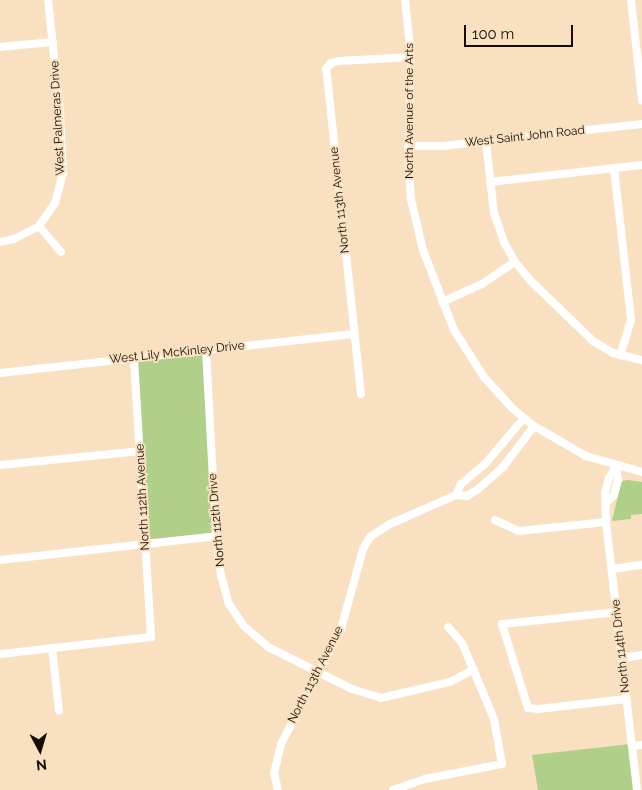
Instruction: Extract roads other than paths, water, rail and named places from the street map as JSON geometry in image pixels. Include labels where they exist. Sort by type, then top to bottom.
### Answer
[{"type":"street","name":"West Palmeras Drive","points":[[39,226],[55,203],[63,174],[48,0]]},
{"type":"street","name":"North Avenue of the Arts","points":[[405,0],[410,57],[408,146],[410,188],[416,224],[442,302],[461,343],[476,366],[502,398],[534,426],[577,451],[616,466],[642,472]]},
{"type":"street","points":[[631,0],[642,100]]},
{"type":"street","points":[[0,46],[53,42]]},
{"type":"street","name":"North 113th Avenue","points":[[361,394],[326,78],[328,65],[335,61],[410,57]]},
{"type":"street","name":"West Saint John Road","points":[[408,146],[435,147],[642,124]]},
{"type":"street","points":[[486,142],[490,182],[497,221],[516,262],[532,282],[587,336],[600,346],[620,355],[642,360]]},
{"type":"street","points":[[490,182],[642,165]]},
{"type":"street","points":[[614,168],[631,320],[620,355]]},
{"type":"street","points":[[0,242],[14,239],[39,226],[61,252]]},
{"type":"street","points":[[442,302],[482,284],[516,262]]},
{"type":"street","name":"West Lily McKinley Drive","points":[[0,373],[354,334]]},
{"type":"street","name":"North 112th Drive","points":[[206,350],[216,536],[221,575],[229,604],[244,626],[268,646],[352,689],[381,698],[450,682],[474,669]]},
{"type":"street","name":"North 112th Avenue","points":[[52,648],[151,637],[134,357]]},
{"type":"street","name":"North 113th Avenue","points":[[456,494],[460,484],[485,464],[524,418]]},
{"type":"street","name":"North 113th Avenue","points":[[278,790],[274,773],[281,744],[341,629],[363,549],[370,537],[390,524],[456,494],[467,496],[485,484],[503,467],[534,426]]},
{"type":"street","points":[[0,465],[141,450]]},
{"type":"street","name":"North 114th Drive","points":[[616,466],[609,478],[605,493],[606,522],[636,790]]},
{"type":"street","points":[[495,520],[518,531],[606,522]]},
{"type":"street","points":[[0,560],[216,536]]},
{"type":"street","points":[[612,569],[642,565]]},
{"type":"street","points":[[617,612],[502,624],[528,708],[538,709],[626,699]]},
{"type":"street","points":[[393,790],[425,778],[502,764],[494,719],[462,643],[448,627]]},
{"type":"street","points":[[0,654],[52,648],[59,711]]},
{"type":"street","points":[[622,658],[642,655]]},
{"type":"street","points":[[632,746],[642,745]]}]
